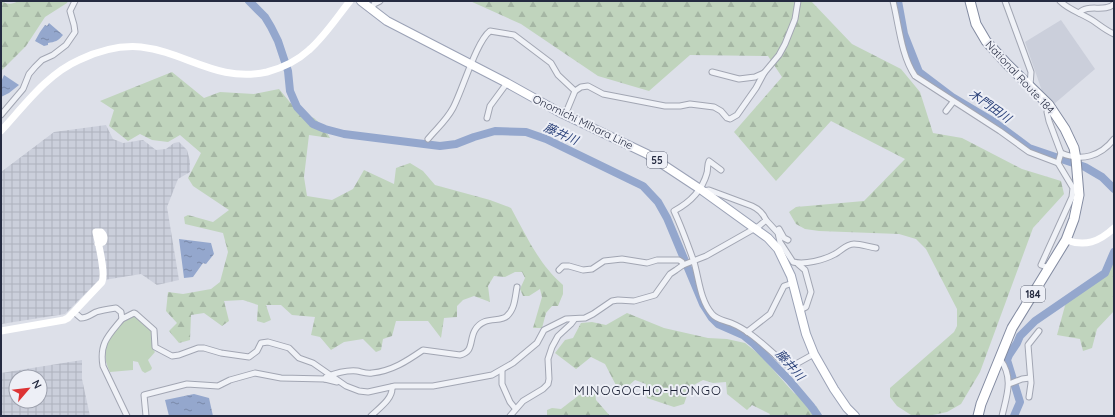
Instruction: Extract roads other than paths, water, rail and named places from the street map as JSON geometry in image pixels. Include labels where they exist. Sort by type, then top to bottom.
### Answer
[{"type":"highway","name":"National Route 184","points":[[970,1],[976,24],[986,41],[1049,105],[1065,129],[1074,148],[1078,170],[1079,195],[1074,219],[1066,240],[1012,328],[981,404],[978,416]]},
{"type":"main road","name":"Onomichi Mihara Line","points":[[361,1],[387,21],[565,114],[647,154],[756,228],[768,238],[778,249],[786,263],[793,283],[806,334],[814,354],[838,395],[855,416]]},
{"type":"street","points":[[1,115],[23,89],[29,74],[35,67],[42,60],[53,55],[66,45],[75,32],[70,11],[75,1]]},
{"type":"street","points":[[1,131],[56,74],[78,60],[100,52],[118,48],[140,47],[159,51],[230,74],[253,75],[274,70],[293,62],[309,50],[350,1]]},
{"type":"street","points":[[371,10],[374,4],[380,1]]},
{"type":"street","points":[[565,114],[575,91],[582,87],[588,86],[603,94],[665,106],[690,104],[714,107],[730,119],[737,115],[756,88],[764,73],[779,55],[795,19],[798,1]]},
{"type":"street","points":[[893,1],[904,49],[910,68],[915,76],[1000,131],[1029,152],[1058,163],[1073,188],[1072,197],[1041,265],[1049,268]]},
{"type":"street","points":[[1005,1],[1031,72],[1030,86]]},
{"type":"street","points":[[1060,1],[1065,6],[1114,34]]},
{"type":"street","points":[[1079,13],[1082,10],[1090,8],[1107,9],[1114,4]]},
{"type":"street","points":[[428,139],[445,121],[453,108],[471,64],[486,34],[490,31],[514,35],[551,63],[558,75],[575,91]]},
{"type":"street","points":[[712,72],[739,79],[755,77],[764,73]]},
{"type":"street","points":[[487,118],[490,106],[507,83]]},
{"type":"street","points":[[23,89],[34,96]]},
{"type":"street","points":[[946,112],[953,102]]},
{"type":"street","points":[[1049,105],[1047,112],[1049,121],[1061,153],[1058,163]]},
{"type":"street","points":[[1061,153],[1076,158],[1091,156],[1109,146],[1114,139]]},
{"type":"street","points":[[721,170],[709,161],[701,190],[685,205],[674,211],[694,262],[704,301],[711,313],[718,320],[730,322],[756,337],[787,365],[796,364],[814,354]]},
{"type":"street","points":[[701,190],[709,190],[752,206],[764,215],[766,220],[778,233],[780,242],[793,262],[805,270],[811,292],[806,307],[800,310]]},
{"type":"street","points":[[146,416],[144,395],[187,384],[218,386],[230,380],[255,373],[281,378],[333,380],[351,388],[368,392],[395,386],[433,386],[492,375],[512,363],[537,343],[544,330],[566,319],[574,320],[585,318],[612,301],[634,301],[655,296],[670,274],[683,265],[694,262],[706,256],[756,228],[766,220]]},
{"type":"street","points":[[766,220],[770,220],[778,227],[784,238],[788,240]]},
{"type":"street","points":[[1066,240],[1072,242],[1092,242],[1104,237],[1114,228]]},
{"type":"street","points":[[1,330],[64,320],[74,312],[104,278],[98,244]]},
{"type":"street","points":[[798,264],[819,260],[835,254],[846,246],[854,244],[876,248]]},
{"type":"street","points":[[560,270],[563,266],[583,270],[592,269],[604,261],[622,259],[648,263],[657,260],[679,260],[683,265]]},
{"type":"street","points":[[747,332],[770,314],[784,286],[793,283]]},
{"type":"street","points":[[324,379],[342,371],[356,371],[370,374],[392,370],[423,350],[460,355],[465,354],[469,351],[476,328],[488,320],[506,318],[512,310],[517,287]]},
{"type":"street","points":[[74,312],[81,318],[86,318],[97,312],[116,308],[121,312],[122,319]]},
{"type":"street","points":[[127,416],[103,366],[102,359],[106,338],[122,319],[134,313],[154,330],[155,348],[172,356],[198,348],[204,348],[221,353],[249,357],[257,351],[261,343],[268,342],[289,348],[299,358],[313,363],[343,384]]},
{"type":"street","points":[[509,416],[514,407],[544,389],[548,384],[548,359],[552,347],[558,336],[574,320]]},
{"type":"street","points":[[1029,397],[1031,382],[1028,346],[1040,331]]},
{"type":"street","points":[[999,358],[1005,368],[1009,384],[1002,416]]},
{"type":"street","points":[[502,370],[502,384],[510,402],[514,407]]},
{"type":"street","points":[[1009,384],[1022,379],[1030,378]]},
{"type":"street","points":[[371,416],[390,396],[392,387]]},
{"type":"street","points":[[509,416],[523,401]]},
{"type":"water","points":[[49,23],[63,35],[60,39],[44,46],[35,41],[45,25],[47,26]]},
{"type":"water","points":[[4,75],[19,85],[1,97],[1,82]]},
{"type":"water","points":[[179,239],[211,243],[214,254],[206,264],[203,263],[193,277],[184,278]]},
{"type":"water","points":[[194,394],[209,398],[213,416],[169,416],[165,400]]},
{"type":"waterway","name":"藤井川","points":[[249,1],[265,17],[271,27],[278,41],[288,71],[290,91],[297,107],[313,124],[344,134],[440,146],[456,144],[495,131],[526,132],[546,139],[643,186],[658,202],[667,218],[703,304],[712,318],[718,324],[743,335],[754,344],[789,380],[818,416]]},
{"type":"waterway","name":"木門田川","points":[[898,1],[904,34],[919,72],[952,97],[994,122],[1029,148],[1085,167],[1102,177],[1114,189]]},
{"type":"waterway","name":"木門田川","points":[[1014,416],[1020,402],[1007,360],[1020,336],[1035,321],[1105,273],[1114,252]]},
{"type":"district","name":"MINOGOCHO-HONGO","points":[[648,390]]}]
